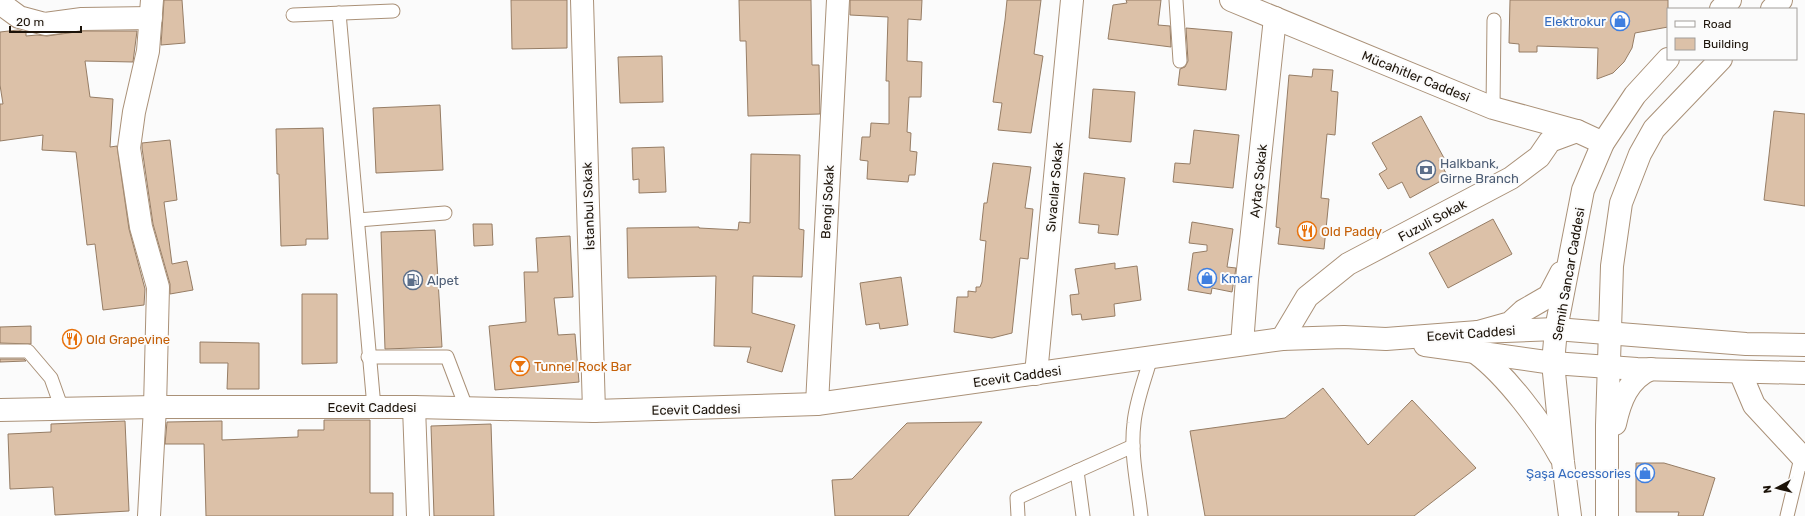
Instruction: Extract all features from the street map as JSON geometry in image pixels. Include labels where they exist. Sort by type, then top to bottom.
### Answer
[{"type":"main road","name":"İstanbul Sokak","points":[[582,0],[594,411]]},
{"type":"main road","name":"Bengi Sokak","points":[[817,404],[838,0]]},
{"type":"main road","name":"Sıvacılar Sokak","points":[[1036,374],[1072,0]]},
{"type":"main road","name":"Mücahitler Caddesi","points":[[1231,0],[1493,108],[1577,131],[1603,143]]},
{"type":"main road","points":[[1722,8],[1730,0]]},
{"type":"main road","points":[[0,3],[19,17],[45,24],[152,9],[148,50],[134,112],[130,148],[141,228],[158,287],[155,407],[149,516]]},
{"type":"main road","name":"Aytaç Sokak","points":[[1242,344],[1247,279],[1275,18]]},
{"type":"main road","name":"Semih Sancar Caddesi","points":[[1570,516],[1553,363],[1556,329],[1583,190],[1603,143],[1635,96],[1667,60]]},
{"type":"main road","points":[[1607,516],[1609,367],[1613,260],[1621,203],[1640,154],[1654,129],[1720,60]]},
{"type":"main road","name":"Fuzuli Sokak","points":[[1282,339],[1307,297],[1348,264],[1511,178],[1539,157],[1550,141],[1577,131]]},
{"type":"main road","points":[[1563,462],[1548,435],[1489,362],[1477,342],[1510,323],[1523,311],[1549,296],[1570,252]]},
{"type":"main road","points":[[1613,260],[1615,298],[1621,312],[1633,328],[1650,336]]},
{"type":"main road","name":"Ecevit Caddesi","points":[[0,410],[155,407],[466,407],[594,411],[817,404],[1282,339],[1344,337],[1477,342],[1556,329],[1746,344],[1805,345]]},
{"type":"main road","name":"Ecevit Caddesi","points":[[1477,342],[1553,363],[1651,369],[1805,373]]},
{"type":"main road","points":[[1608,460],[1618,410],[1623,397],[1632,381],[1641,373],[1651,369]]},
{"type":"main road","points":[[1740,372],[1754,405],[1803,459]]},
{"type":"main road","points":[[414,407],[418,516]]},
{"type":"lane","points":[[1176,0],[1180,61]]},
{"type":"lane","points":[[293,15],[393,11]]},
{"type":"lane","points":[[339,13],[358,220],[368,357],[374,407]]},
{"type":"lane","points":[[1493,108],[1494,20]]},
{"type":"lane","points":[[358,220],[445,213]]},
{"type":"lane","points":[[0,351],[28,351],[51,378],[62,409]]},
{"type":"lane","points":[[368,357],[447,356],[466,407]]},
{"type":"lane","points":[[1141,516],[1133,446],[1134,423],[1151,357]]},
{"type":"lane","points":[[1018,516],[1017,498],[1133,446]]},
{"type":"lane","points":[[1787,516],[1803,459]]},
{"type":"lane","points":[[1077,471],[1083,516]]},
{"type":"building","points":[[164,0],[182,0],[185,43],[161,45]]},
{"type":"building","points":[[511,0],[567,0],[567,48],[512,49]]},
{"type":"building","points":[[739,0],[811,0],[812,65],[819,65],[820,114],[748,116],[746,41],[740,41]]},
{"type":"building","points":[[850,0],[922,0],[921,20],[908,19],[907,61],[922,62],[921,97],[909,97],[907,132],[911,133],[910,151],[917,152],[915,175],[909,175],[908,182],[867,179],[868,161],[860,160],[862,137],[870,137],[871,123],[889,124],[889,81],[886,81],[888,17],[850,15]]},
{"type":"building","points":[[1007,0],[1041,0],[1034,54],[1043,56],[1031,133],[998,130],[1002,103],[993,102]]},
{"type":"building","points":[[1126,0],[1161,0],[1158,25],[1170,26],[1171,47],[1108,39],[1113,5],[1127,3]]},
{"type":"building","points":[[1510,0],[1668,0],[1667,27],[1635,33],[1632,48],[1624,62],[1613,73],[1597,79],[1598,48],[1537,46],[1537,52],[1519,52],[1519,44],[1509,43]]},
{"type":"building","points":[[1186,28],[1232,32],[1226,90],[1178,85],[1180,69],[1185,67],[1188,61]]},
{"type":"building","points":[[18,30],[26,32],[26,36],[47,36],[83,31],[137,31],[133,62],[85,61],[90,97],[113,99],[110,147],[117,146],[129,229],[145,289],[144,305],[103,310],[95,244],[87,245],[76,152],[42,150],[43,135],[0,141],[0,104],[3,104],[0,85],[0,32]]},
{"type":"building","points":[[662,56],[663,102],[620,103],[618,57]]},
{"type":"building","points":[[1313,69],[1333,70],[1331,91],[1338,92],[1335,135],[1327,134],[1321,198],[1329,199],[1324,249],[1278,244],[1280,228],[1276,227],[1289,75],[1312,77]]},
{"type":"building","points":[[1093,89],[1135,92],[1131,142],[1089,138]]},
{"type":"building","points":[[440,105],[443,170],[376,173],[373,108]]},
{"type":"building","points":[[1774,111],[1805,114],[1805,206],[1764,200]]},
{"type":"building","points":[[1421,116],[1444,158],[1439,160],[1448,177],[1410,198],[1402,182],[1388,189],[1379,174],[1387,169],[1372,143]]},
{"type":"building","points":[[323,128],[328,239],[306,239],[306,245],[281,246],[276,129]]},
{"type":"building","points":[[1194,130],[1239,135],[1233,188],[1173,182],[1175,163],[1190,164]]},
{"type":"building","points":[[170,140],[177,200],[164,202],[172,264],[187,261],[193,290],[170,294],[170,284],[153,224],[142,143]]},
{"type":"building","points":[[664,147],[666,192],[639,193],[639,179],[633,180],[632,148]]},
{"type":"building","points":[[751,154],[800,155],[799,229],[804,230],[802,277],[753,276],[752,313],[795,325],[782,372],[747,362],[751,347],[714,346],[716,276],[628,278],[627,228],[699,227],[738,230],[739,222],[750,223]]},
{"type":"building","points":[[993,163],[1031,167],[1025,208],[1033,209],[1028,259],[1020,258],[1012,333],[992,338],[954,332],[957,297],[968,297],[968,291],[976,292],[976,287],[980,287],[982,282],[986,241],[980,240],[984,203],[987,203]]},
{"type":"building","points":[[1084,173],[1125,178],[1118,235],[1098,233],[1099,225],[1079,223]]},
{"type":"building","points":[[1493,219],[1512,254],[1448,288],[1429,253]]},
{"type":"building","points":[[1192,222],[1233,229],[1227,267],[1236,268],[1232,292],[1212,288],[1211,294],[1188,290],[1193,253],[1207,251],[1207,245],[1189,243]]},
{"type":"building","points":[[473,224],[492,224],[493,245],[474,246]]},
{"type":"building","points":[[435,230],[442,347],[385,349],[381,232]]},
{"type":"building","points":[[570,236],[573,297],[554,298],[558,335],[575,334],[579,382],[495,390],[489,326],[526,322],[524,272],[538,272],[536,238]]},
{"type":"building","points":[[1115,263],[1115,269],[1137,266],[1141,300],[1114,304],[1115,316],[1082,320],[1081,314],[1072,315],[1070,295],[1079,294],[1075,269]]},
{"type":"building","points":[[901,277],[908,325],[880,329],[879,323],[866,325],[860,283]]},
{"type":"building","points":[[302,294],[337,294],[337,363],[302,364]]},
{"type":"building","points":[[31,326],[31,344],[0,343],[0,327]]},
{"type":"building","points":[[200,342],[259,343],[259,389],[227,389],[228,363],[200,363]]},
{"type":"building","points":[[0,359],[24,359],[26,361],[0,362]]},
{"type":"building","points":[[1323,388],[1368,445],[1412,400],[1476,468],[1414,516],[1205,516],[1190,431],[1285,418]]},
{"type":"building","points":[[324,420],[370,420],[370,493],[393,493],[393,516],[206,516],[204,444],[165,444],[167,422],[222,421],[222,440],[298,437],[298,430],[324,430]]},
{"type":"building","points":[[125,421],[129,511],[55,515],[53,487],[10,489],[8,434],[51,432],[51,424]]},
{"type":"building","points":[[982,422],[908,516],[835,516],[832,480],[852,479],[907,423]]},
{"type":"building","points":[[491,424],[494,516],[434,516],[431,426]]},
{"type":"building","points":[[1636,463],[1664,463],[1715,478],[1703,516],[1678,516],[1679,512],[1636,512]]},
{"type":"place","name":"Elektrokur","points":[[1620,21]]},
{"type":"place","name":"Halkbank, Girne Branch","points":[[1426,170]]},
{"type":"place","name":"Old Paddy","points":[[1307,231]]},
{"type":"place","name":"Kmar","points":[[1207,278]]},
{"type":"place","name":"Alpet","points":[[413,280]]},
{"type":"place","name":"Old Grapevine","points":[[72,339]]},
{"type":"place","name":"Tunnel Rock Bar","points":[[520,366]]},
{"type":"place","name":"Şaşa Accessories","points":[[1645,473]]}]
